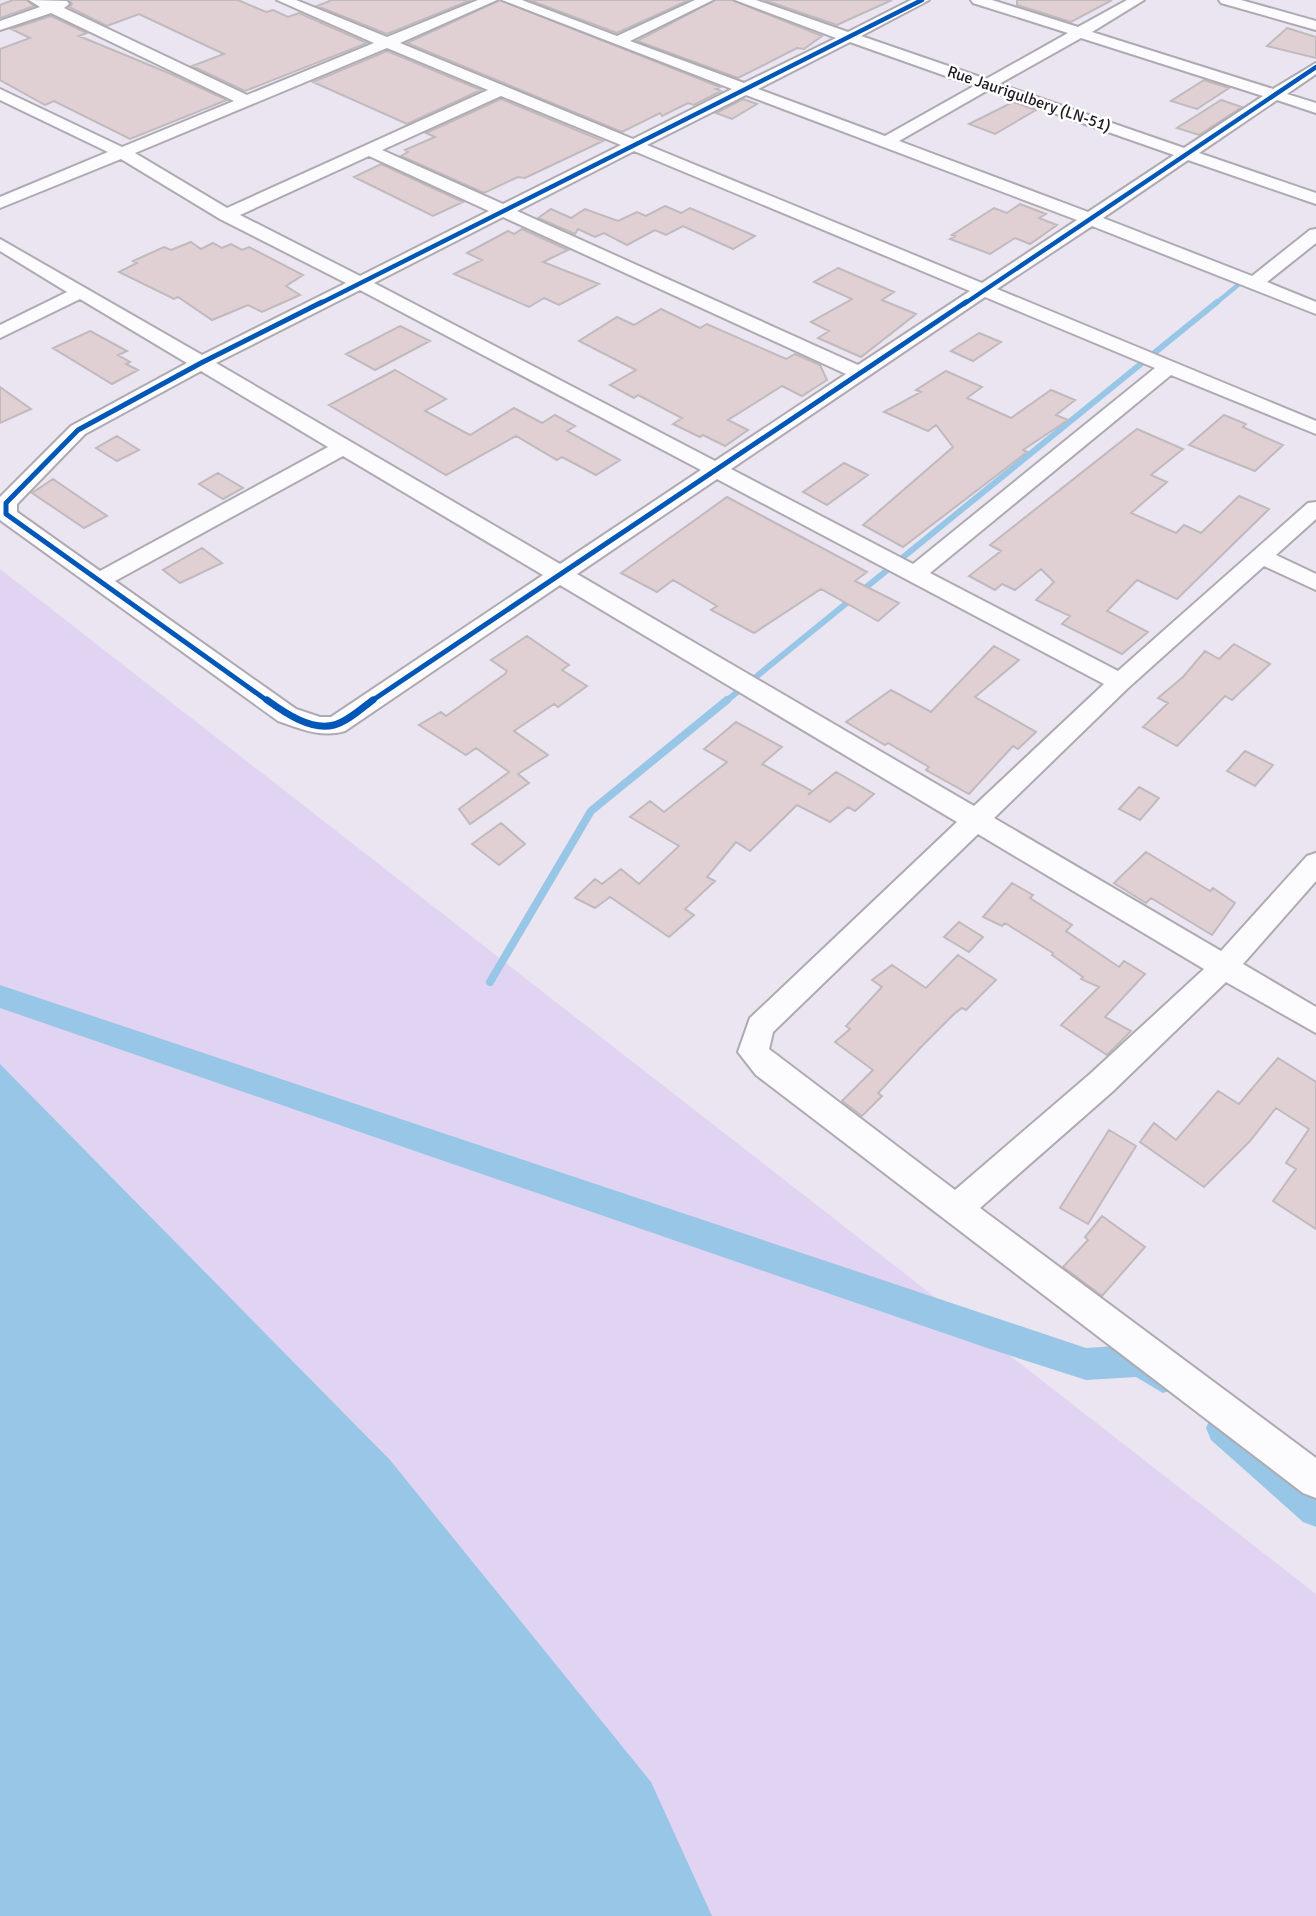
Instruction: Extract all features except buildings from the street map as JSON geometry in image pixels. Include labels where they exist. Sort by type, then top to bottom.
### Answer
[{"type":"street","points":[[36,0],[247,101]]},
{"type":"street","points":[[0,26],[74,0]]},
{"type":"street","points":[[284,0],[1316,428]]},
{"type":"street","points":[[0,203],[491,0]]},
{"type":"street","points":[[509,0],[1090,219],[1316,308]]},
{"type":"street","points":[[617,41],[706,0]]},
{"type":"street","name":"Rue Jaurigulbery (LN-51)","points":[[742,0],[1316,199]]},
{"type":"street","points":[[922,0],[201,363],[78,430],[6,503],[6,514],[287,715],[319,726],[336,726],[1316,67]]},
{"type":"street","points":[[978,0],[1316,108]]},
{"type":"street","points":[[886,142],[1138,0]]},
{"type":"street","points":[[1226,0],[1316,26]]},
{"type":"street","points":[[226,215],[501,90]]},
{"type":"street","points":[[0,94],[123,153],[226,215],[1120,682]]},
{"type":"street","points":[[369,150],[860,373]]},
{"type":"street","points":[[1253,284],[1316,234]]},
{"type":"street","points":[[0,244],[1316,1020]]},
{"type":"street","points":[[0,332],[81,292]]},
{"type":"street","points":[[915,574],[1169,367]]},
{"type":"street","points":[[100,580],[344,447]]},
{"type":"street","points":[[1316,509],[1120,682],[761,1026],[753,1052],[766,1066],[1316,1480]]},
{"type":"street","points":[[1261,556],[1316,583]]},
{"type":"street","points":[[956,1209],[1101,1083],[1225,966],[1316,863]]},
{"type":"shaded area","points":[[0,569],[1316,1594],[1316,1916],[0,1916]]},
{"type":"water","points":[[0,1064],[390,1460],[651,1782],[712,1916],[0,1916]]},
{"type":"waterway","points":[[1215,304],[1238,285]]},
{"type":"waterway","points":[[725,702],[1217,302]]},
{"type":"waterway","points":[[490,982],[591,811],[727,700]]},
{"type":"waterway","points":[[0,996],[993,1334],[1086,1364],[1141,1361],[1163,1377]]},
{"type":"waterway","points":[[1223,1428],[1316,1509]]},
{"type":"cycle path","points":[[922,0],[201,363],[78,430],[6,503],[6,514],[287,715],[319,726],[336,725],[1316,67]]}]
